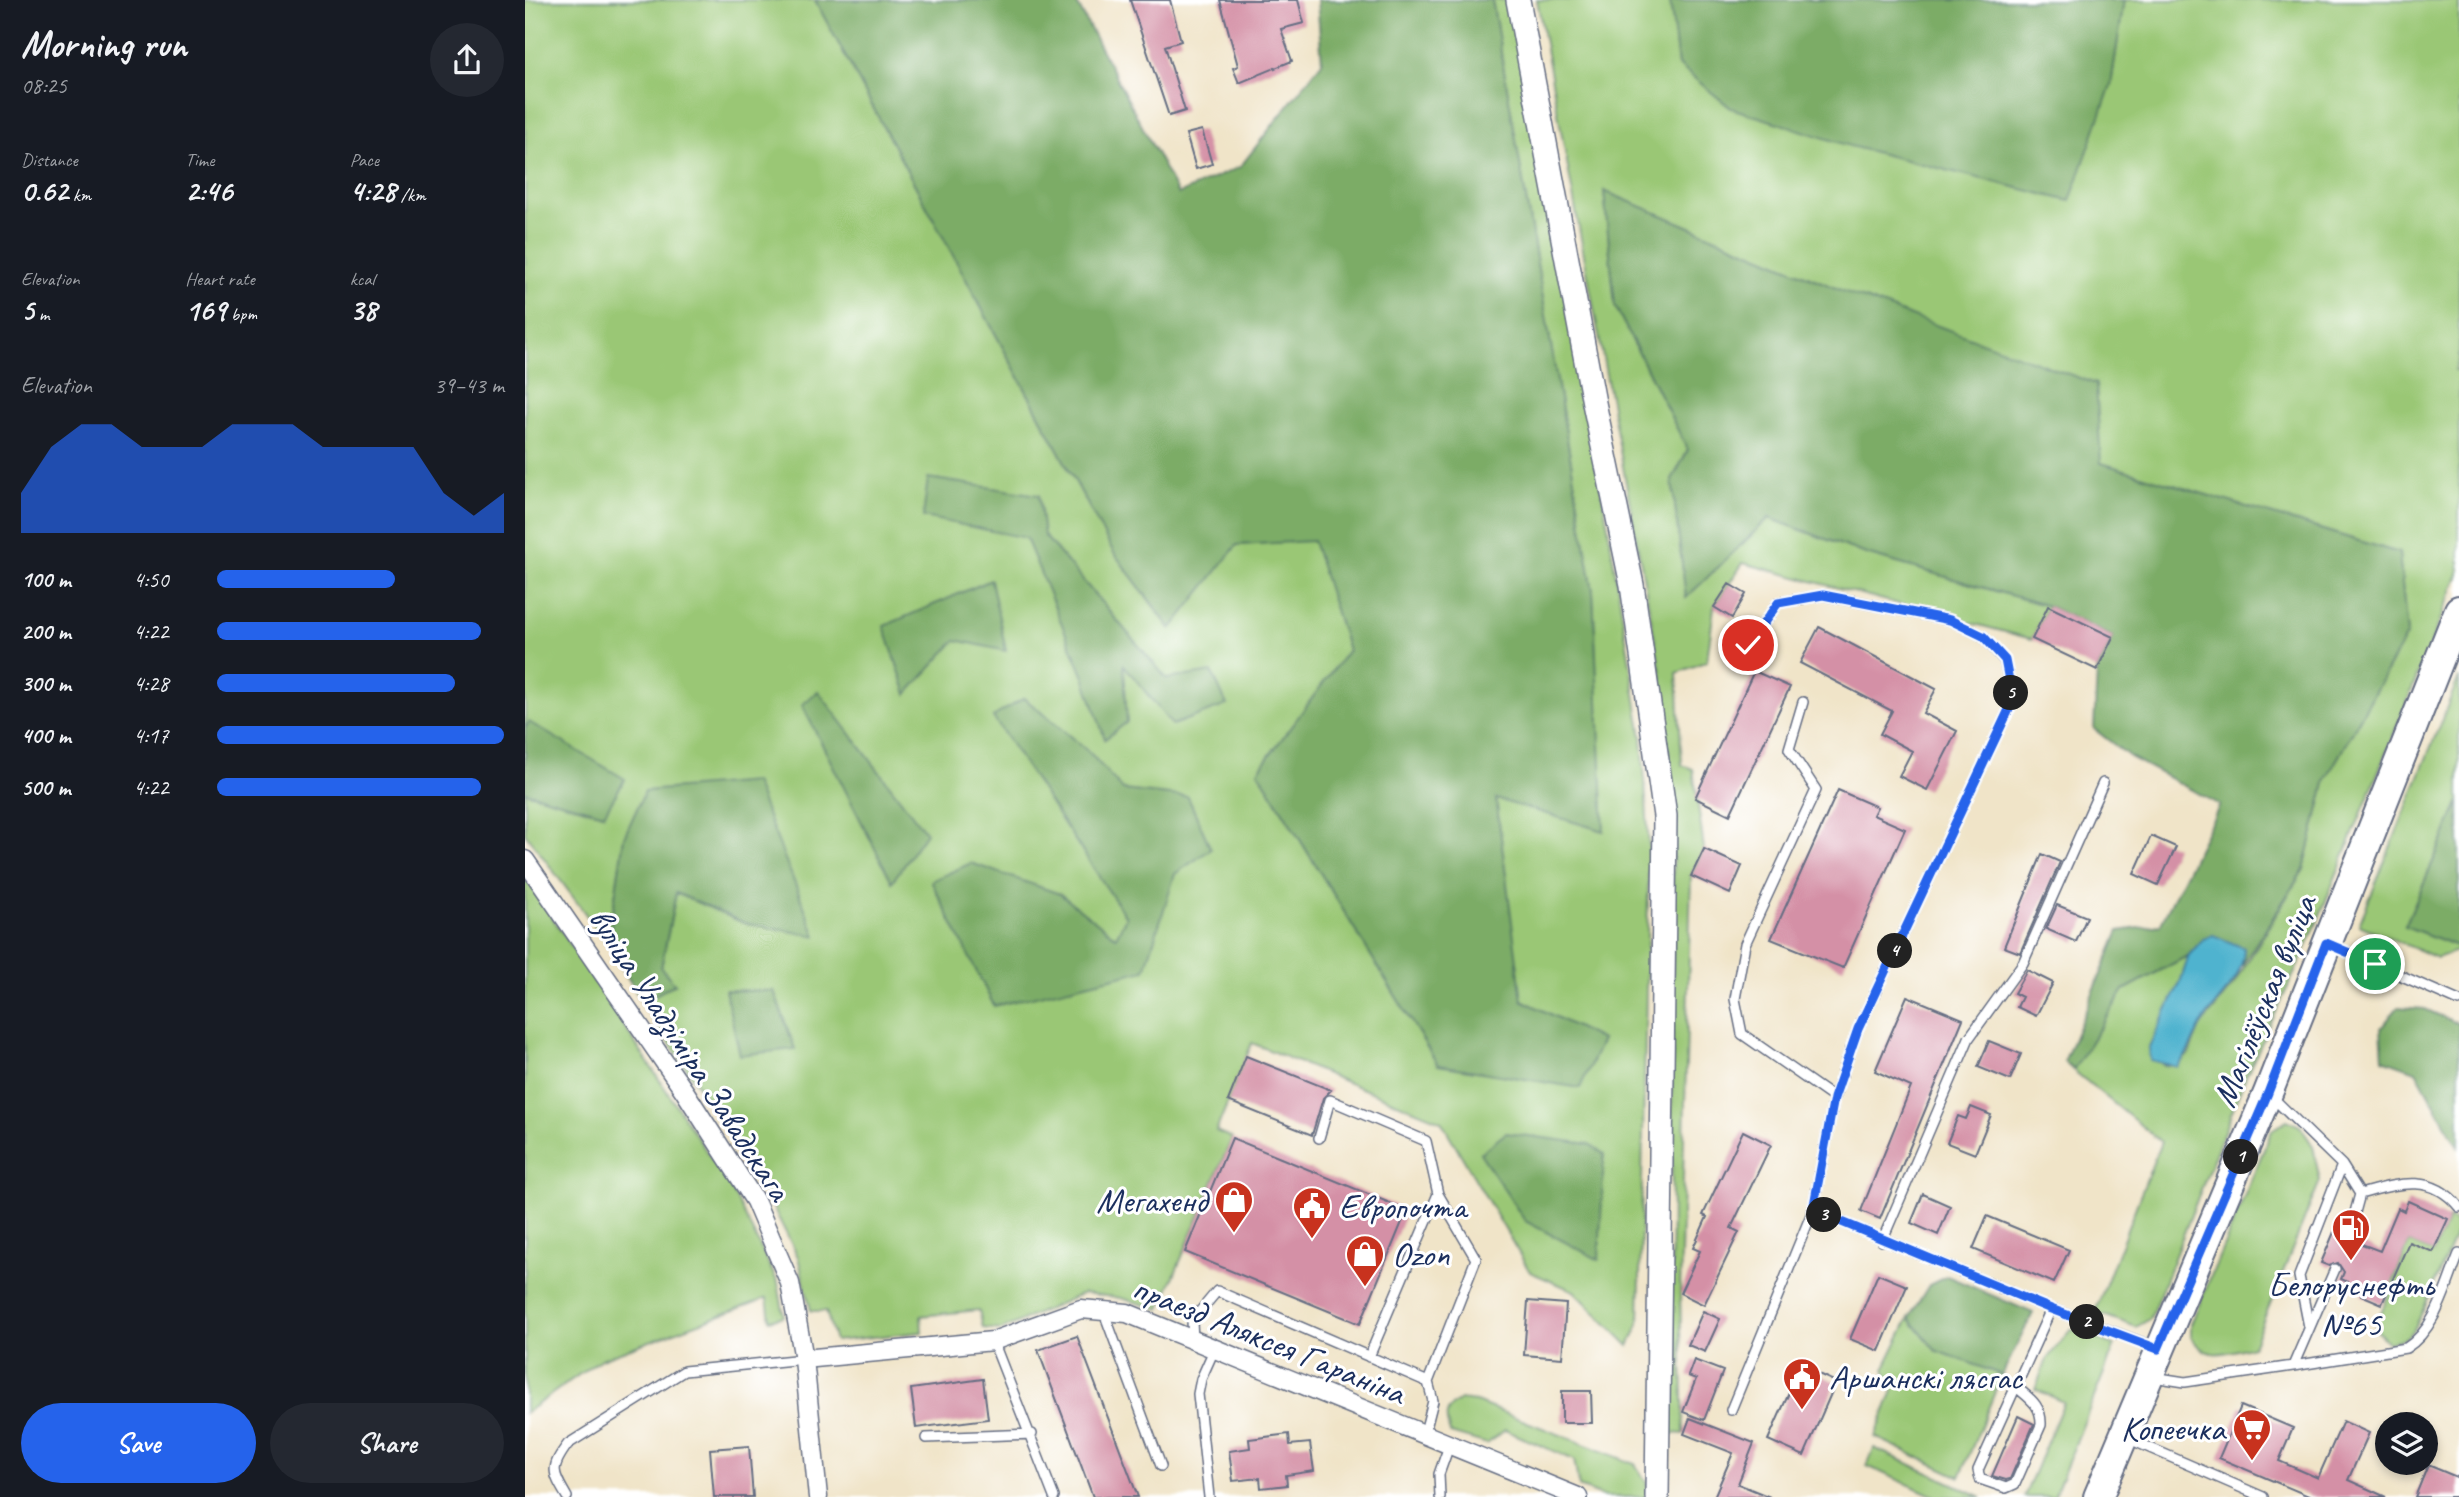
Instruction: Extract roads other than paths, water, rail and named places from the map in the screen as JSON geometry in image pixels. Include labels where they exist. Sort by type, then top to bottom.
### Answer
[{"type":"main road","name":"Магілёўская вуліца","points":[[2098,1497],[2268,1093],[2459,610]]},
{"type":"street","points":[[1518,0],[1594,404],[1632,585],[1665,816],[1657,1497]]},
{"type":"street","name":"вуліца Уладзіміра Завадскага","points":[[525,860],[685,1092],[755,1202],[790,1283],[804,1359],[818,1497]]},
{"type":"street","name":"праезд Аляксея Гараніна","points":[[804,1359],[993,1341],[1081,1309],[1103,1308],[1127,1313],[1578,1497]]},
{"type":"lane","points":[[1731,1410],[1813,1210],[1834,1098],[1858,1029],[2013,701],[2005,660],[1983,636],[1950,620],[1823,595],[1778,603],[1748,645]]},
{"type":"lane","points":[[1803,702],[1789,749],[1816,790],[1745,944],[1735,999],[1742,1034],[1834,1098]]},
{"type":"lane","points":[[1882,1241],[1969,1038],[2023,963],[2103,783]]},
{"type":"lane","points":[[2326,943],[2458,999]]},
{"type":"lane","points":[[2268,1093],[2342,1165],[2360,1194],[2348,1238]]},
{"type":"lane","points":[[1319,1138],[1330,1100],[1426,1141],[1438,1194],[1476,1259],[1428,1382],[1433,1401],[1424,1436]]},
{"type":"lane","points":[[2309,1329],[2299,1276],[2342,1165]]},
{"type":"lane","points":[[2360,1194],[2406,1181],[2428,1184],[2449,1195],[2459,1207]]},
{"type":"lane","points":[[1369,1357],[1438,1194]]},
{"type":"lane","points":[[1813,1210],[1882,1241],[2158,1349]]},
{"type":"lane","points":[[2147,1376],[2185,1382],[2406,1348],[2419,1340],[2428,1326],[2459,1254]]},
{"type":"lane","points":[[2293,1366],[2335,1269]]},
{"type":"lane","points":[[1192,1340],[1192,1321],[1217,1291],[1428,1382]]},
{"type":"lane","points":[[1103,1308],[1161,1466]]},
{"type":"lane","points":[[2015,1386],[2037,1405],[2041,1414],[2041,1425],[2015,1484],[2006,1488],[1980,1479],[1978,1470],[2015,1386],[2051,1309]]},
{"type":"lane","points":[[993,1341],[1032,1434],[1054,1497]]},
{"type":"lane","points":[[1209,1497],[1198,1395],[1201,1379],[1214,1349]]},
{"type":"lane","points":[[567,1497],[554,1476],[555,1461],[568,1444],[684,1371],[804,1359]]},
{"type":"lane","points":[[926,1438],[1032,1434]]},
{"type":"lane","points":[[2122,1436],[2263,1497]]},
{"type":"lane","points":[[1440,1497],[1439,1474],[1449,1446]]},
{"type":"water","points":[[2213,935],[2244,948],[2239,972],[2205,1018],[2177,1067],[2150,1060],[2149,1047],[2180,983],[2189,955],[2203,939]]},
{"type":"place","name":"Мегахенд","points":[[1234,1234]]},
{"type":"place","name":"Европочта","points":[[1312,1240]]},
{"type":"place","name":"Белоруснефть №65","points":[[2351,1262]]},
{"type":"place","name":"Ozon","points":[[1365,1288]]},
{"type":"place","name":"Аршанскі лясгас","points":[[1802,1411]]},
{"type":"place","name":"Копеечка","points":[[2252,1462]]}]
